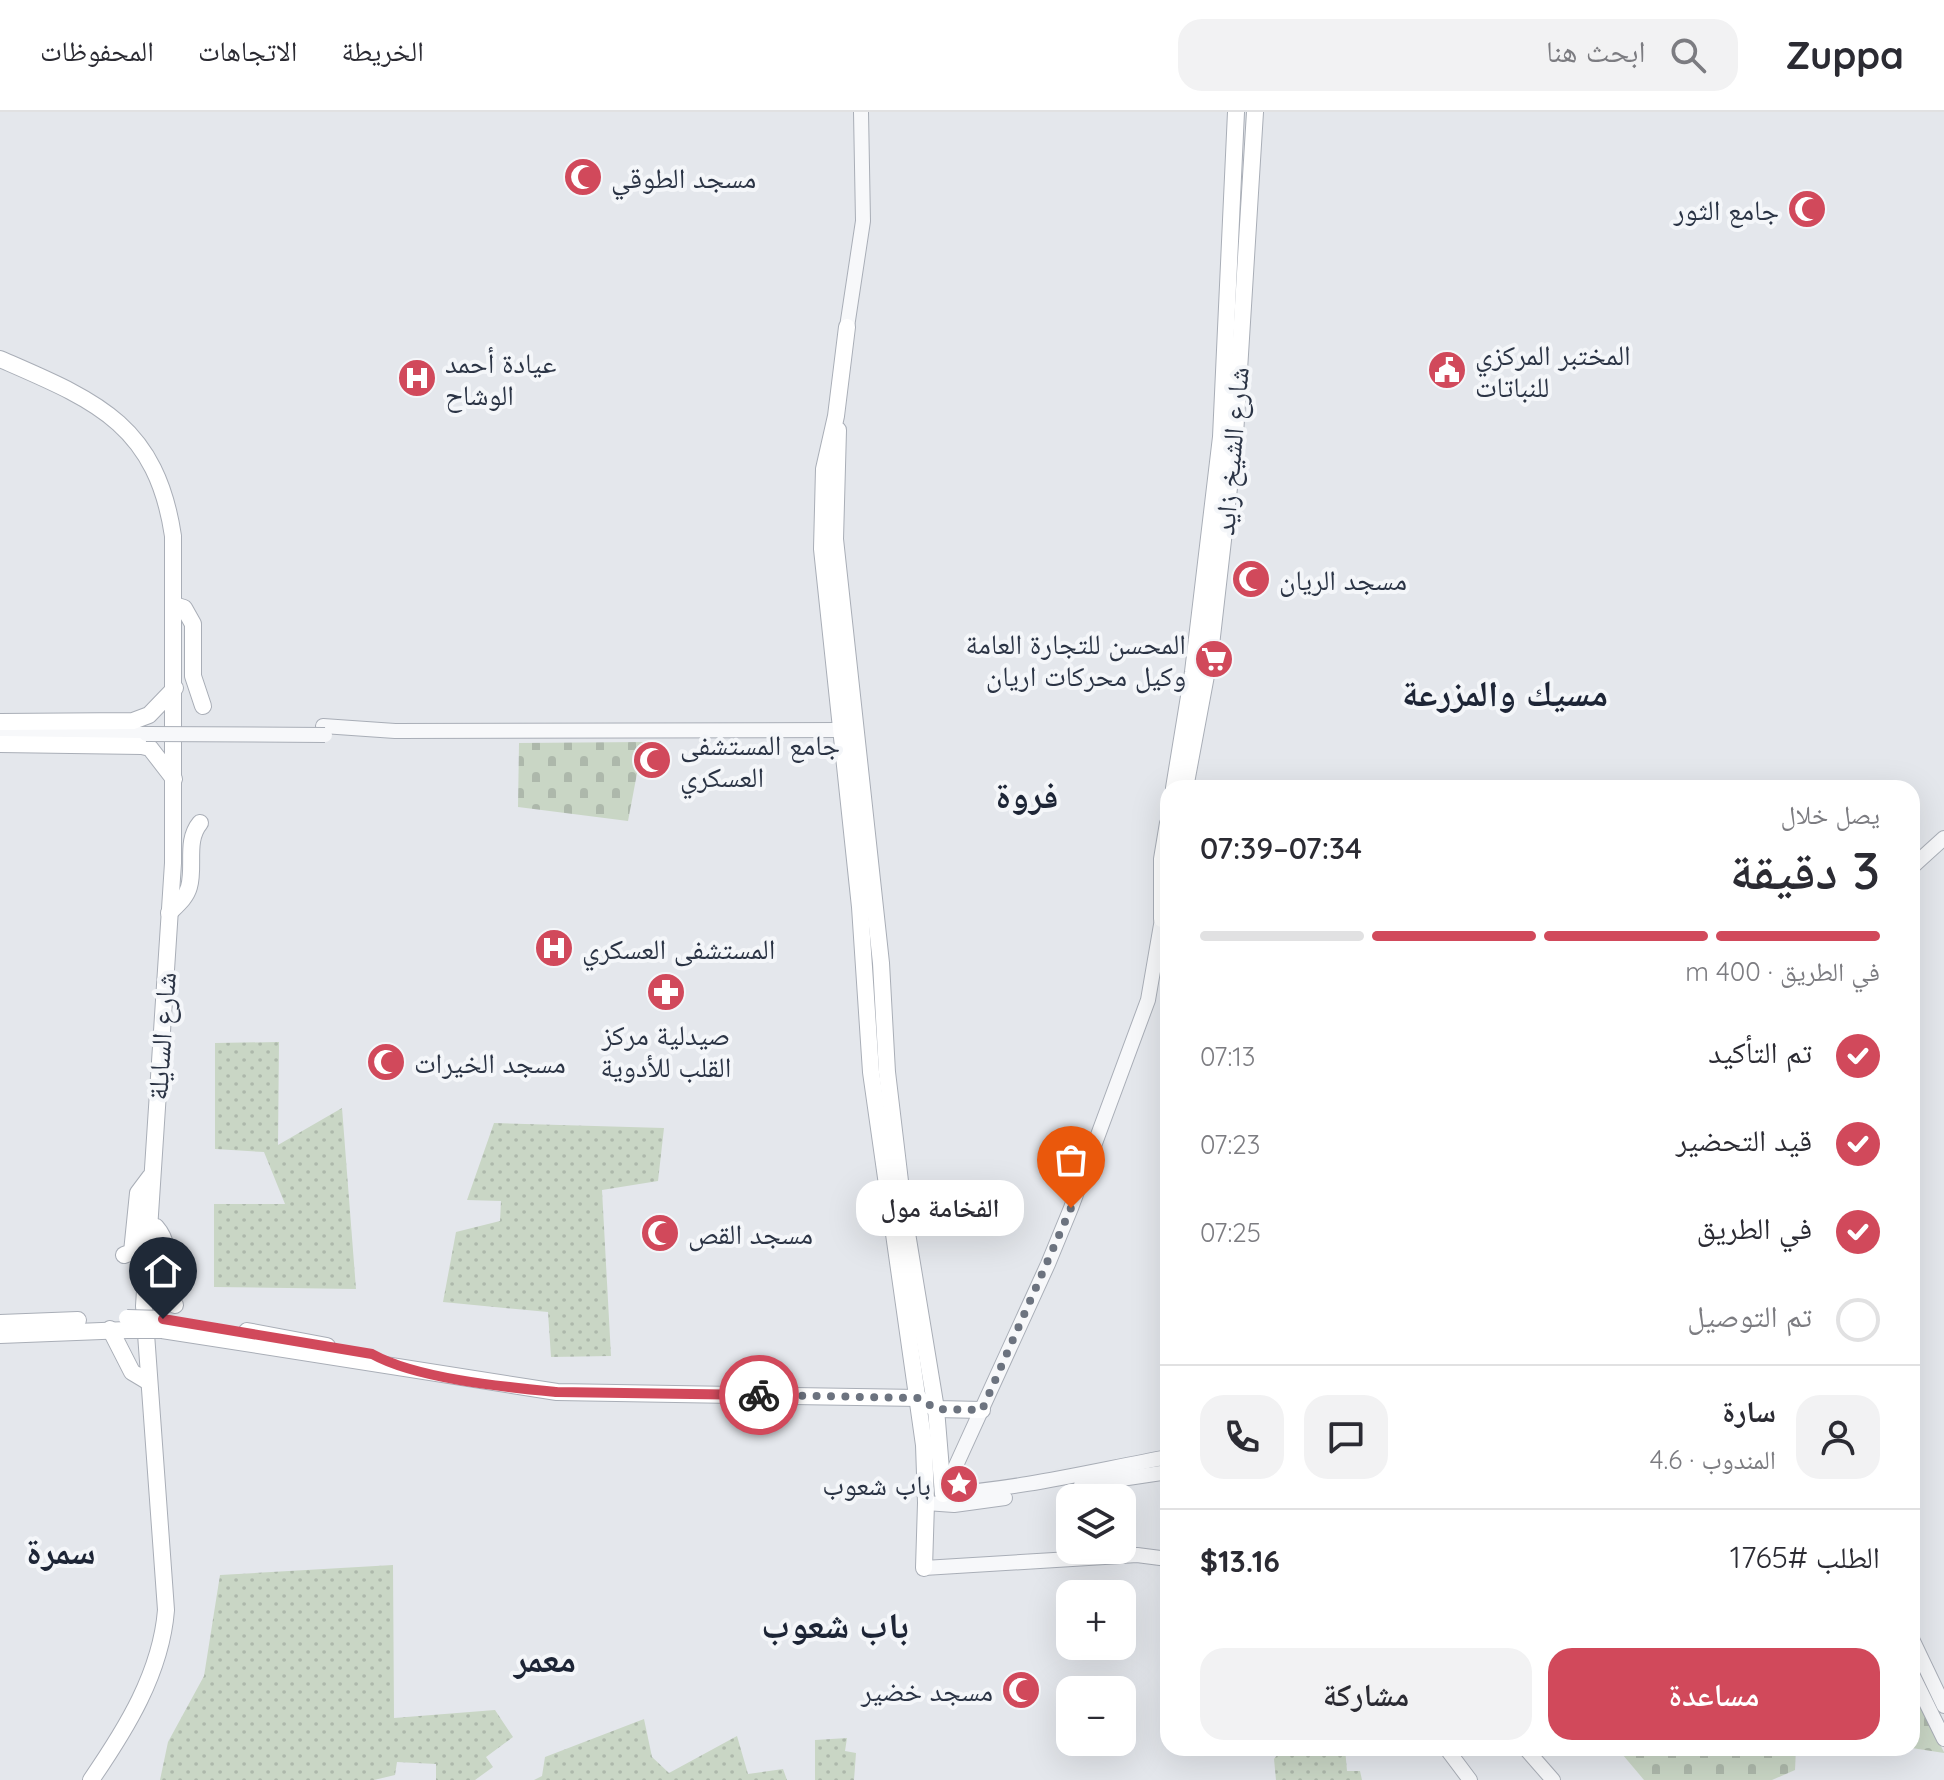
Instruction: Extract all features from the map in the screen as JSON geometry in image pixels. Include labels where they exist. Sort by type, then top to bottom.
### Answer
[{"type":"main road","points":[[1175,780],[1193,672],[1221,437],[1236,112]]},
{"type":"main road","name":"شارع الشيخ زايد","points":[[1186,780],[1210,654],[1235,435],[1255,112]]},
{"type":"main road","points":[[847,327],[836,416],[824,469],[822,549],[860,907],[871,1072],[890,1221],[919,1398],[926,1503],[924,1568]]},
{"type":"main road","name":"شارع السايلة","points":[[0,359],[83,396],[110,414],[132,436],[155,474],[167,504],[173,536],[175,688],[169,913],[144,1306],[147,1381],[166,1590],[164,1629],[146,1686],[116,1743],[91,1780]]},
{"type":"main road","points":[[836,416],[839,443],[835,539],[881,963],[887,1072],[904,1215],[936,1409],[943,1494]]},
{"type":"main road","points":[[174,605],[184,608],[192,619],[193,676],[203,706]]},
{"type":"main road","points":[[0,724],[133,721],[149,715],[175,688]]},
{"type":"main road","points":[[0,744],[142,746],[150,748],[174,779]]},
{"type":"main road","points":[[169,913],[182,901],[188,889],[193,833],[200,823]]},
{"type":"main road","points":[[124,1255],[132,1252],[138,1193],[150,1176]]},
{"type":"main road","points":[[149,1226],[156,1227],[167,1243],[169,1295],[175,1305]]},
{"type":"main road","points":[[0,1323],[162,1324],[372,1354],[389,1364],[431,1374],[557,1392],[919,1398],[936,1409],[982,1410]]},
{"type":"main road","points":[[0,1335],[110,1329],[127,1324]]},
{"type":"main road","points":[[110,1329],[132,1372],[147,1381]]},
{"type":"street","points":[[847,327],[864,211],[861,112]]},
{"type":"street","points":[[0,724],[146,730]]},
{"type":"street","points":[[0,734],[146,730],[841,730]]},
{"type":"street","points":[[1920,860],[1944,838]]},
{"type":"street","points":[[1160,931],[1148,1000],[1071,1208],[943,1494],[988,1491],[1072,1478],[1160,1459]]},
{"type":"street","points":[[926,1503],[976,1503],[1160,1473]]},
{"type":"street","points":[[924,1568],[1137,1555],[1160,1558]]},
{"type":"street","points":[[1920,1656],[1944,1706]]},
{"type":"street","points":[[1920,1690],[1944,1739]]},
{"type":"street","points":[[1452,1756],[1470,1780]]},
{"type":"street","points":[[1532,1756],[1553,1780]]},
{"type":"green space","points":[[643,742],[628,821],[518,807],[519,743]]},
{"type":"green space","points":[[279,1042],[278,1145],[342,1108],[356,1289],[214,1287],[214,1204],[285,1204],[264,1152],[215,1149],[215,1043]]},
{"type":"green space","points":[[494,1123],[664,1128],[658,1181],[602,1190],[611,1356],[551,1357],[548,1312],[443,1302],[456,1232],[500,1221],[501,1201],[467,1200]]},
{"type":"green space","points":[[393,1565],[394,1718],[495,1710],[513,1737],[486,1757],[493,1767],[475,1780],[436,1780],[436,1764],[397,1762],[395,1775],[374,1780],[160,1780],[168,1742],[204,1676],[220,1575]]},
{"type":"green space","points":[[1920,1707],[1944,1752],[1920,1749]]},
{"type":"green space","points":[[644,1719],[652,1757],[669,1773],[737,1736],[748,1774],[783,1769],[787,1780],[534,1780],[542,1776],[545,1757]]},
{"type":"green space","points":[[847,1738],[845,1751],[856,1753],[854,1780],[815,1780],[815,1740]]},
{"type":"green space","points":[[1276,1756],[1346,1756],[1347,1771],[1360,1771],[1362,1780],[1276,1780]]},
{"type":"green space","points":[[1624,1756],[1796,1756],[1795,1770],[1772,1780],[1644,1780]]},
{"type":"way so far","points":[[759,1395],[919,1398],[936,1409],[982,1410],[1071,1208]]},
{"type":"place","name":"مسجد الطوقي","points":[[583,177]]},
{"type":"place","name":"جامع الثور","points":[[1807,209]]},
{"type":"place","name":"المختبر المركزي للنباتات","points":[[1447,370]]},
{"type":"place","name":"عيادة أحمد الوشاح","points":[[417,378]]},
{"type":"place","name":"مسجد الريان","points":[[1251,579]]},
{"type":"place","name":"المحسن للتجارة العامة وكيل محركات اريان","points":[[1214,659]]},
{"type":"place","name":"جامع المستشفى العسكري","points":[[652,760]]},
{"type":"place","name":"المستشفى العسكري","points":[[554,948]]},
{"type":"place","name":"صيدلية مركز القلب للأدوية","points":[[666,992]]},
{"type":"place","name":"مسجد الخيرات","points":[[386,1062]]},
{"type":"place","name":"الفخامة مول","points":[[1071,1208]]},
{"type":"place","name":"مسجد القص","points":[[660,1233]]},
{"type":"place","name":"باب شعوب","points":[[959,1484]]},
{"type":"place","name":"مسجد خضير","points":[[1021,1690]]},
{"type":"district","name":"مسيك والمزرعة","points":[[1505,692]]},
{"type":"district","name":"فروة","points":[[1027,794]]},
{"type":"district","name":"سمرة","points":[[61,1550]]},
{"type":"district","name":"باب شعوب","points":[[835,1624]]},
{"type":"district","name":"معمر","points":[[545,1658]]},
{"type":"route","points":[[163,1319],[372,1354],[389,1364],[431,1374],[528,1389],[759,1395]]}]
